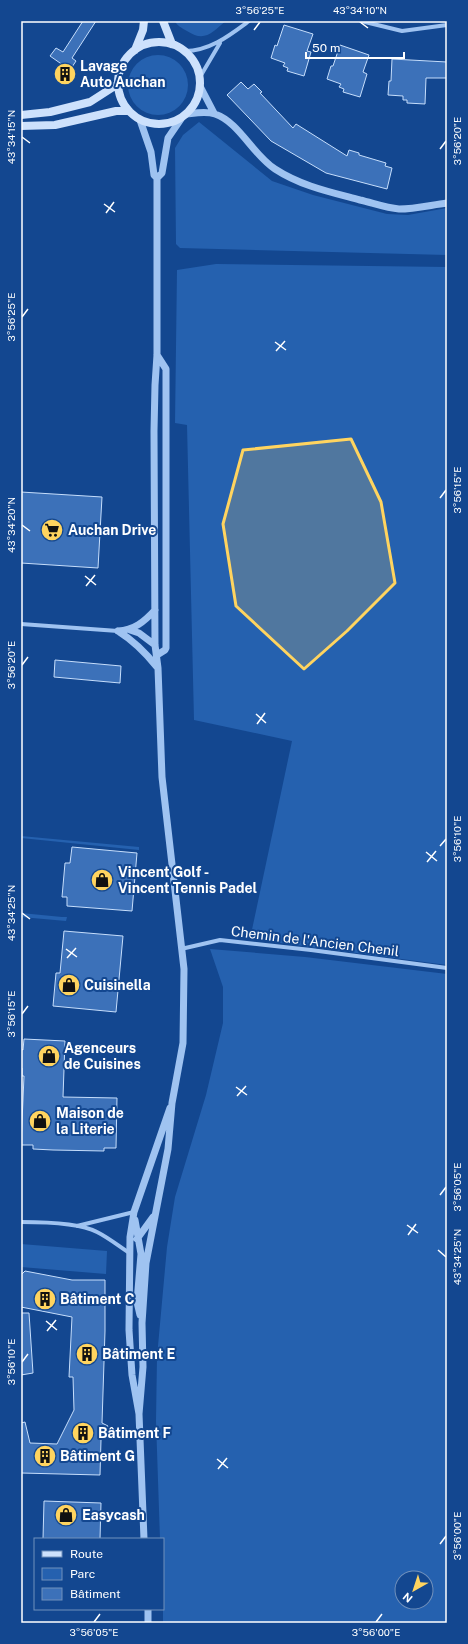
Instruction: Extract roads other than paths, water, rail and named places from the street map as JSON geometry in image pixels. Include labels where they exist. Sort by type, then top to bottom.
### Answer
[{"type":"main road","points":[[134,50],[146,44],[152,43],[159,42],[172,44],[185,51],[195,63],[200,77],[201,88],[194,106],[184,116],[172,123],[161,125],[150,124],[140,120],[129,112],[119,94],[118,84],[120,71],[125,60],[134,50],[144,21]]},
{"type":"main road","points":[[163,21],[172,44]]},
{"type":"main road","points":[[21,115],[50,112],[90,102],[118,84]]},
{"type":"main road","points":[[21,126],[55,125],[116,111],[129,112]]},
{"type":"street","points":[[185,51],[194,51],[220,43],[249,21]]},
{"type":"street","points":[[361,21],[402,31],[447,25]]},
{"type":"street","points":[[200,77],[220,43]]},
{"type":"street","points":[[201,88],[214,113],[233,127],[264,160],[294,180],[307,186],[389,208],[415,208],[447,203]]},
{"type":"street","points":[[157,178],[162,173],[168,138],[184,116],[199,112],[214,113]]},
{"type":"street","points":[[140,120],[151,152],[154,175],[157,178],[157,355],[154,430],[155,645],[158,668],[162,777],[184,969],[183,1043],[172,1103],[168,1148],[146,1263],[142,1323],[143,1367],[139,1414],[144,1538]]},
{"type":"street","points":[[157,355],[166,369],[166,632],[165,650],[157,655]]},
{"type":"street","points":[[21,624],[118,632],[130,630],[144,622],[155,610]]},
{"type":"street","points":[[130,630],[139,633],[155,645]]},
{"type":"street","points":[[118,632],[144,650],[158,668]]},
{"type":"street","name":"Chemin de l'Ancien Chenil","points":[[181,949],[220,940],[311,950],[447,968]]},
{"type":"street","points":[[139,1414],[132,1375],[129,1330],[130,1237],[134,1212],[172,1103]]},
{"type":"street","points":[[75,1226],[134,1212]]},
{"type":"street","points":[[134,1212],[141,1254],[137,1302],[142,1323]]},
{"type":"street","points":[[131,1254],[138,1236],[155,1215]]},
{"type":"street","points":[[21,1222],[75,1226],[96,1231],[131,1254]]},
{"type":"street","points":[[148,1610],[148,1623]]},
{"type":"place","name":"Lavage Auto Auchan","points":[[65,74]]},
{"type":"place","name":"Auchan Drive","points":[[52,530]]},
{"type":"place","name":"Vincent Golf - Vincent Tennis Padel","points":[[102,880]]},
{"type":"place","name":"Cuisinella","points":[[69,985]]},
{"type":"place","name":"Agenceurs de Cuisines","points":[[49,1056]]},
{"type":"place","name":"Maison de la Literie","points":[[40,1121]]},
{"type":"place","name":"Bâtiment C","points":[[45,1299]]},
{"type":"place","name":"Bâtiment E","points":[[87,1354]]},
{"type":"place","name":"Bâtiment F","points":[[83,1433]]},
{"type":"place","name":"Bâtiment G","points":[[45,1456]]},
{"type":"place","name":"Easycash","points":[[66,1515]]}]
